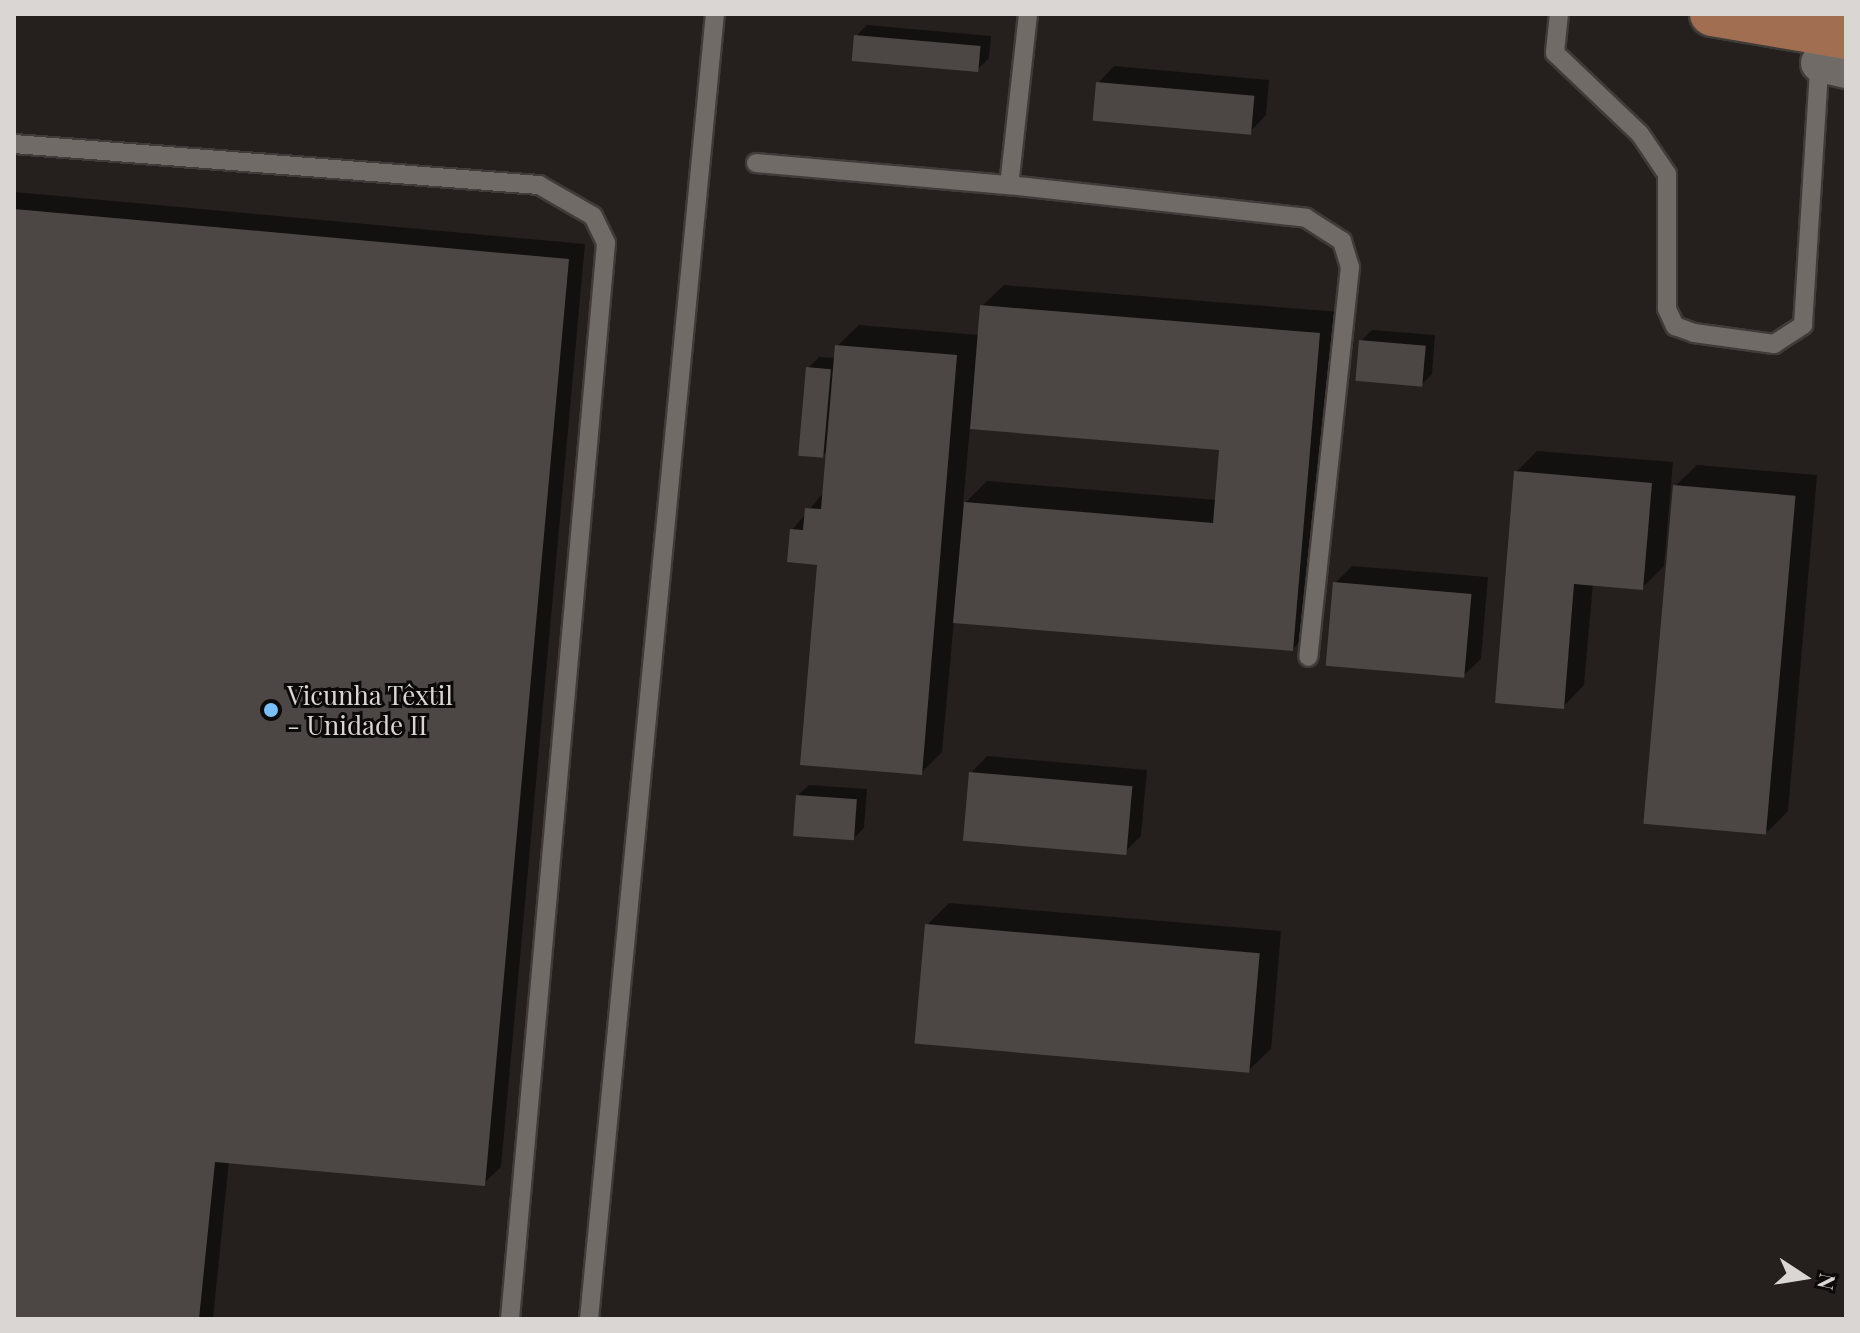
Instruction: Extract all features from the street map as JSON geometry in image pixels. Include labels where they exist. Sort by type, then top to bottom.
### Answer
[{"type":"main road","points":[[1712,14],[1835,44]]},
{"type":"lane","points":[[589,1319],[715,14]]},
{"type":"lane","points":[[1009,185],[1028,14]]},
{"type":"lane","points":[[1559,14],[1555,53],[1640,134],[1667,174],[1667,309],[1675,326],[1694,333],[1774,344],[1803,325],[1835,44]]},
{"type":"lane","points":[[14,144],[539,185],[593,216],[606,243],[510,1319]]},
{"type":"lane","points":[[756,163],[1009,185],[1306,218],[1342,241],[1350,267],[1308,657]]},
{"type":"building","points":[[854,35],[981,46],[978,72],[852,61]]},
{"type":"building","points":[[1096,82],[1254,96],[1251,135],[1093,121]]},
{"type":"building","name":"Vicunha Têxtil - Unidade II","points":[[14,209],[569,259],[485,1186],[215,1162],[199,1319],[14,1319]]},
{"type":"building","points":[[980,305],[1320,333],[1293,651],[953,623],[964,502],[1213,523],[1219,450],[970,429]]},
{"type":"building","points":[[1359,340],[1426,346],[1422,387],[1355,381]]},
{"type":"building","points":[[835,345],[957,355],[922,775],[800,765],[817,565],[787,562],[790,529],[803,530],[805,508],[821,509]]},
{"type":"building","points":[[806,367],[831,369],[823,458],[798,456]]},
{"type":"building","points":[[1514,471],[1652,483],[1643,590],[1574,584],[1564,709],[1495,703]]},
{"type":"building","points":[[1673,485],[1796,496],[1766,834],[1643,824]]},
{"type":"building","points":[[1333,582],[1471,594],[1464,678],[1326,666]]},
{"type":"building","points":[[969,772],[1132,786],[1126,855],[963,841]]},
{"type":"building","points":[[796,795],[857,799],[854,840],[793,836]]},
{"type":"building","points":[[925,924],[1260,953],[1249,1073],[915,1044]]},
{"type":"place","name":"Vicunha Têxtil - Unidade II","points":[[271,710]]}]
